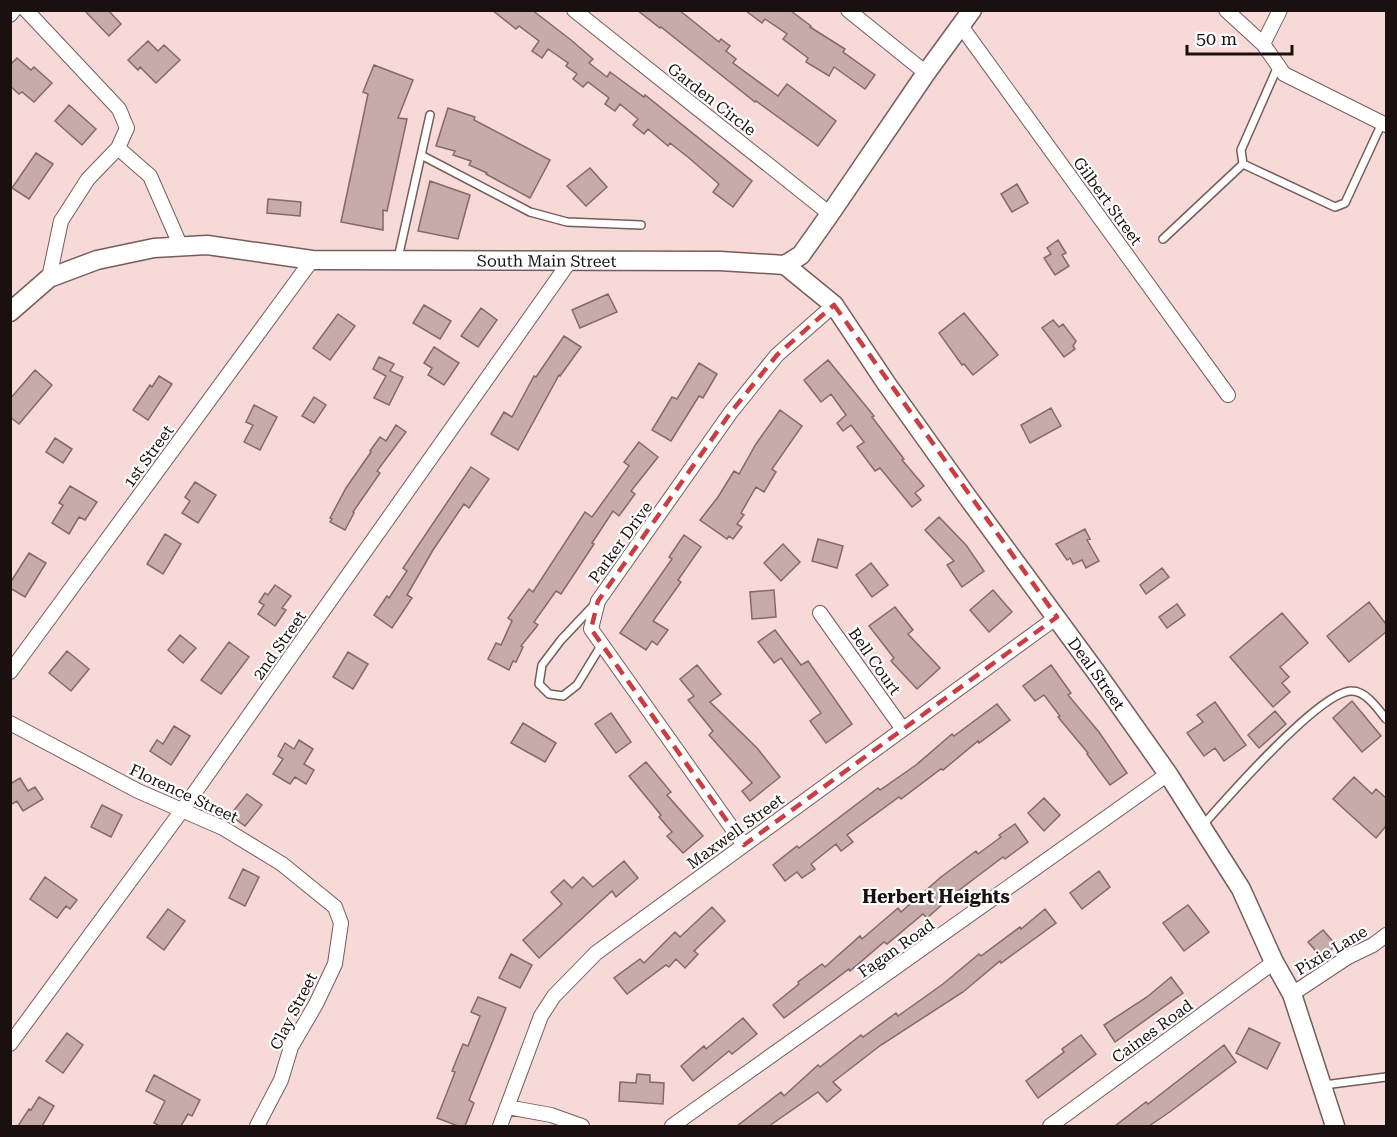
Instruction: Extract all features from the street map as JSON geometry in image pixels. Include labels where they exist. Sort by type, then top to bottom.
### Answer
[{"type":"street","points":[[10,15],[15,10]]},
{"type":"street","points":[[26,10],[119,109],[127,128],[118,148],[88,179],[61,220],[50,278]]},
{"type":"street","name":"Garden Circle","points":[[574,10],[830,214]]},
{"type":"street","points":[[848,10],[926,73]]},
{"type":"street","points":[[785,265],[801,255],[972,10]]},
{"type":"street","points":[[1226,10],[1263,44],[1284,74],[1384,124]]},
{"type":"street","points":[[1263,44],[1280,10]]},
{"type":"street","name":"Gilbert Street","points":[[961,26],[1228,395]]},
{"type":"street","points":[[118,148],[150,176],[181,247]]},
{"type":"street","name":"South Main Street","points":[[10,312],[50,278],[98,260],[154,248],[207,245],[312,260],[720,261],[785,265]]},
{"type":"street","name":"1st Street","points":[[10,672],[312,260]]},
{"type":"street","name":"2nd Street","points":[[10,1044],[183,809],[570,261]]},
{"type":"street","name":"Deal Street","points":[[785,265],[834,305],[885,383],[1058,617],[1168,774],[1241,889],[1292,994],[1335,1126]]},
{"type":"street","name":"Parker Drive","points":[[744,845],[591,629],[598,601],[731,412],[777,355],[834,305]]},
{"type":"street","name":"Bell Court","points":[[820,613],[902,728]]},
{"type":"street","name":"Maxwell Street","points":[[500,1126],[541,1016],[566,982],[596,953],[902,728],[1058,617]]},
{"type":"street","name":"Florence Street","points":[[10,723],[138,791],[223,828],[282,864],[335,907]]},
{"type":"street","name":"Fagan Road","points":[[672,1126],[1168,774]]},
{"type":"street","name":"Clay Street","points":[[257,1126],[281,1080],[291,1047],[316,1004],[335,964],[341,923],[335,907]]},
{"type":"street","name":"Pixie Lane","points":[[1292,994],[1386,935]]},
{"type":"street","name":"Caines Road","points":[[1050,1126],[1275,962]]},
{"type":"street","points":[[507,1107],[551,1115],[582,1126]]},
{"type":"lane","points":[[1243,164],[1240,150],[1278,66]]},
{"type":"lane","points":[[397,260],[430,115]]},
{"type":"lane","points":[[1243,164],[1335,207],[1345,203],[1384,124]]},
{"type":"lane","points":[[421,154],[531,212],[567,222],[641,225]]},
{"type":"lane","points":[[1163,239],[1243,164]]},
{"type":"lane","points":[[598,601],[561,640],[542,665],[539,684],[549,694],[563,696],[577,686],[602,644]]},
{"type":"lane","points":[[1201,826],[1284,738],[1343,692],[1354,691],[1367,697],[1386,719]]},
{"type":"lane","points":[[1322,1085],[1386,1077]]},
{"type":"highlighted area","points":[[834,305],[1057,617],[744,845],[591,629],[598,601],[731,412],[777,355]]},
{"type":"building","points":[[84,10],[108,10],[121,24],[109,36]]},
{"type":"building","points":[[492,10],[532,10],[593,59],[589,63],[607,77],[610,72],[644,97],[645,95],[752,181],[733,207],[713,192],[719,184],[689,158],[670,143],[668,146],[648,129],[644,134],[633,125],[638,119],[620,104],[615,111],[605,104],[609,98],[588,82],[583,87],[573,79],[577,74],[566,66],[568,63],[548,49],[542,58],[532,51],[539,41],[519,26],[516,29]]},
{"type":"building","points":[[637,10],[679,10],[719,42],[721,39],[730,46],[726,51],[736,59],[733,63],[778,96],[787,84],[836,121],[818,146],[755,102]]},
{"type":"building","points":[[746,11],[791,11],[810,27],[845,49],[843,52],[875,75],[865,89],[834,67],[829,76],[806,62],[808,58],[783,39],[787,34],[765,19],[762,23]]},
{"type":"building","points":[[148,41],[158,51],[164,45],[180,60],[156,83],[140,67],[138,70],[128,60]]},
{"type":"building","points":[[17,58],[31,70],[34,67],[52,83],[34,102],[10,86],[10,65]]},
{"type":"building","points":[[374,65],[413,80],[398,118],[407,119],[387,211],[383,210],[383,230],[341,222],[368,94],[363,92]]},
{"type":"building","points":[[69,105],[96,129],[82,145],[55,121]]},
{"type":"building","points":[[448,108],[475,117],[474,120],[550,160],[530,198],[469,165],[471,161],[453,155],[455,151],[436,146]]},
{"type":"building","points":[[36,153],[53,164],[29,199],[12,188]]},
{"type":"building","points":[[590,168],[607,187],[586,206],[567,186]]},
{"type":"building","points":[[430,181],[470,195],[458,239],[418,231]]},
{"type":"building","points":[[1017,184],[1028,203],[1012,212],[1001,194]]},
{"type":"building","points":[[268,199],[301,202],[300,216],[267,213]]},
{"type":"building","points":[[1058,240],[1066,253],[1062,255],[1069,266],[1055,275],[1044,258],[1051,254],[1047,248]]},
{"type":"building","points":[[608,294],[617,312],[580,328],[572,310]]},
{"type":"building","points":[[424,305],[451,321],[440,339],[413,323]]},
{"type":"building","points":[[481,308],[497,320],[478,347],[461,336]]},
{"type":"building","points":[[964,313],[998,355],[973,375],[964,364],[962,365],[939,333]]},
{"type":"building","points":[[338,314],[355,326],[330,360],[313,348]]},
{"type":"building","points":[[1053,320],[1059,327],[1063,324],[1076,341],[1073,346],[1075,349],[1064,357],[1042,328]]},
{"type":"building","points":[[564,336],[581,347],[559,375],[518,450],[491,434],[504,412],[512,417],[534,376],[536,377]]},
{"type":"building","points":[[434,347],[459,363],[444,385],[428,375],[432,368],[424,363]]},
{"type":"building","points":[[379,357],[394,364],[390,371],[403,377],[389,405],[374,398],[386,376],[373,369]]},
{"type":"building","points":[[828,360],[874,416],[872,417],[904,459],[902,460],[924,486],[915,493],[921,500],[912,507],[880,468],[875,471],[857,447],[864,442],[851,425],[843,431],[837,423],[846,415],[831,394],[821,402],[804,380]]},
{"type":"building","points":[[699,363],[717,374],[703,398],[699,396],[671,441],[652,430],[672,397],[677,399]]},
{"type":"building","points":[[35,370],[52,385],[19,424],[10,417],[10,399]]},
{"type":"building","points":[[159,376],[172,384],[148,420],[133,410]]},
{"type":"building","points":[[314,397],[326,405],[314,423],[302,416]]},
{"type":"building","points":[[254,405],[277,417],[260,450],[244,442],[253,425],[246,422]]},
{"type":"building","points":[[1051,408],[1061,426],[1030,443],[1021,425]]},
{"type":"building","points":[[780,410],[802,426],[772,469],[776,472],[764,492],[756,487],[741,513],[744,515],[737,524],[742,527],[733,539],[729,536],[727,539],[700,520],[734,471],[739,474],[756,444]]},
{"type":"building","points":[[396,425],[406,432],[377,471],[380,473],[353,512],[345,530],[330,522],[346,488],[370,451],[380,437],[386,441]]},
{"type":"building","points":[[55,438],[72,449],[63,463],[46,452]]},
{"type":"building","points":[[639,442],[658,457],[631,491],[635,494],[619,516],[613,511],[561,594],[556,591],[534,622],[538,625],[521,646],[523,647],[516,662],[513,661],[509,670],[488,659],[496,643],[501,645],[512,621],[508,618],[529,589],[533,592],[585,512],[592,517],[629,466],[624,462]]},
{"type":"building","points":[[471,467],[489,479],[469,508],[464,504],[433,550],[407,595],[412,598],[392,628],[374,615],[387,596],[389,598],[407,571],[403,568]]},
{"type":"building","points":[[195,482],[216,495],[198,523],[182,513],[190,501],[185,497]]},
{"type":"building","points":[[70,486],[97,502],[85,520],[79,517],[69,534],[52,523],[63,505],[59,503]]},
{"type":"building","points":[[939,517],[966,545],[984,571],[962,587],[947,565],[954,561],[925,530]]},
{"type":"building","points":[[1085,529],[1090,539],[1087,540],[1099,561],[1086,568],[1082,560],[1073,564],[1070,558],[1067,560],[1056,544]]},
{"type":"building","points":[[165,534],[181,544],[163,574],[147,564]]},
{"type":"building","points":[[684,535],[701,547],[678,580],[681,582],[653,621],[668,630],[657,645],[652,641],[646,650],[620,633],[672,559],[669,557]]},
{"type":"building","points":[[818,539],[843,546],[837,568],[812,561]]},
{"type":"building","points":[[783,544],[800,562],[781,581],[764,563]]},
{"type":"building","points":[[29,553],[46,563],[25,597],[10,588],[10,583]]},
{"type":"building","points":[[871,563],[888,585],[872,597],[856,575]]},
{"type":"building","points":[[1162,568],[1169,577],[1146,594],[1140,585]]},
{"type":"building","points":[[275,585],[291,596],[282,608],[286,610],[275,626],[258,614],[264,605],[259,602]]},
{"type":"building","points":[[774,590],[776,617],[752,619],[750,592]]},
{"type":"building","points":[[993,590],[1012,612],[989,632],[970,610]]},
{"type":"building","points":[[1369,602],[1386,624],[1386,632],[1349,662],[1327,636]]},
{"type":"building","points":[[1177,604],[1185,615],[1167,628],[1159,617]]},
{"type":"building","points":[[895,607],[913,630],[908,634],[940,668],[917,689],[891,661],[894,658],[869,626]]},
{"type":"building","points":[[1282,613],[1308,643],[1280,667],[1289,677],[1282,683],[1290,692],[1273,707],[1230,657]]},
{"type":"building","points":[[775,630],[801,665],[808,661],[852,724],[826,743],[810,721],[821,713],[781,658],[774,663],[758,642]]},
{"type":"building","points":[[180,635],[196,648],[183,663],[168,650]]},
{"type":"building","points":[[229,642],[249,657],[221,694],[201,680]]},
{"type":"building","points":[[67,651],[89,669],[71,691],[49,673]]},
{"type":"building","points":[[348,652],[368,664],[353,689],[333,677]]},
{"type":"building","points":[[697,665],[721,694],[710,702],[757,748],[780,777],[750,801],[742,791],[752,783],[709,735],[713,731],[688,700],[694,696],[680,679]]},
{"type":"building","points":[[1051,665],[1071,693],[1068,695],[1099,732],[1127,773],[1110,785],[1044,695],[1035,701],[1023,686]]},
{"type":"building","points":[[1352,701],[1381,736],[1362,752],[1333,718]]},
{"type":"building","points":[[1215,702],[1246,745],[1224,761],[1215,748],[1204,756],[1187,733],[1203,722],[1197,715]]},
{"type":"building","points":[[997,704],[1010,720],[979,743],[978,741],[943,770],[941,769],[901,799],[899,797],[847,835],[853,842],[841,851],[836,844],[811,864],[815,869],[802,878],[797,872],[785,881],[773,865],[878,788],[880,790],[916,765],[952,734],[954,736]]},
{"type":"building","points":[[1275,711],[1286,724],[1259,748],[1248,735]]},
{"type":"building","points":[[611,713],[631,742],[616,753],[595,724]]},
{"type":"building","points":[[523,723],[556,743],[545,762],[511,743]]},
{"type":"building","points":[[174,726],[190,736],[171,765],[150,751],[157,740],[163,744]]},
{"type":"building","points":[[299,740],[313,749],[304,764],[314,770],[306,784],[295,777],[290,784],[273,774],[283,759],[278,756],[285,743],[294,749]]},
{"type":"building","points":[[646,762],[671,792],[667,795],[703,836],[683,853],[667,836],[672,832],[659,817],[661,815],[629,776]]},
{"type":"building","points":[[1354,777],[1372,794],[1376,789],[1386,798],[1386,826],[1376,838],[1333,799]]},
{"type":"building","points":[[20,778],[28,791],[35,787],[43,799],[23,811],[17,801],[10,805],[10,784]]},
{"type":"building","points":[[247,794],[262,805],[245,826],[230,815]]},
{"type":"building","points":[[1044,798],[1060,815],[1044,831],[1028,813]]},
{"type":"building","points":[[102,805],[122,815],[111,837],[91,827]]},
{"type":"building","points":[[1015,824],[1028,842],[1005,859],[1003,857],[954,894],[927,918],[923,914],[887,944],[884,942],[850,971],[849,969],[784,1018],[773,1005],[822,964],[825,967],[860,936],[862,939],[898,908],[901,912],[941,877],[976,851],[978,854]]},
{"type":"building","points":[[624,861],[638,878],[616,897],[612,891],[539,958],[523,940],[562,904],[551,892],[564,880],[572,888],[583,877],[593,887]]},
{"type":"building","points":[[243,869],[259,877],[245,906],[229,898]]},
{"type":"building","points":[[1099,871],[1110,887],[1082,909],[1070,893]]},
{"type":"building","points":[[45,877],[77,900],[70,909],[66,906],[57,918],[30,899]]},
{"type":"building","points":[[1188,905],[1209,932],[1184,951],[1163,923]]},
{"type":"building","points":[[712,907],[725,921],[694,951],[698,954],[685,968],[676,959],[669,967],[666,965],[627,994],[614,978],[640,959],[644,963],[675,932],[680,937]]},
{"type":"building","points":[[168,909],[185,921],[164,950],[147,937]]},
{"type":"building","points":[[1045,909],[1056,923],[1001,963],[1000,961],[963,992],[881,1045],[833,1082],[841,1090],[827,1102],[818,1092],[769,1126],[737,1126],[781,1092],[784,1096],[818,1065],[820,1067],[861,1035],[863,1037],[896,1013],[898,1016],[943,984],[979,954],[981,956],[1020,927],[1021,929]]},
{"type":"building","points":[[1323,930],[1336,945],[1322,958],[1308,942]]},
{"type":"building","points":[[511,954],[532,965],[520,988],[499,978]]},
{"type":"building","points":[[1171,977],[1183,993],[1115,1042],[1104,1025],[1147,997]]},
{"type":"building","points":[[478,997],[506,1008],[469,1100],[474,1103],[465,1126],[458,1126],[437,1118],[463,1044],[468,1046],[480,1016],[471,1012]]},
{"type":"building","points":[[743,1018],[757,1034],[732,1054],[729,1051],[693,1081],[681,1066],[704,1046],[706,1049]]},
{"type":"building","points":[[1249,1028],[1280,1043],[1267,1069],[1236,1053]]},
{"type":"building","points":[[67,1033],[83,1045],[63,1073],[46,1061]]},
{"type":"building","points":[[1081,1035],[1096,1054],[1038,1098],[1026,1081],[1064,1052],[1062,1049]]},
{"type":"building","points":[[1224,1045],[1236,1062],[1171,1111],[1149,1126],[1115,1126],[1146,1102],[1148,1104]]},
{"type":"building","points":[[637,1074],[650,1075],[650,1082],[664,1083],[663,1104],[619,1101],[620,1082],[636,1083]]},
{"type":"building","points":[[154,1075],[200,1100],[192,1116],[188,1114],[181,1126],[160,1126],[154,1123],[165,1101],[146,1091]]},
{"type":"building","points":[[39,1097],[54,1106],[42,1126],[18,1126],[29,1109],[31,1110]]},
{"type":"district","name":"Herbert Heights","points":[[936,897]]}]
